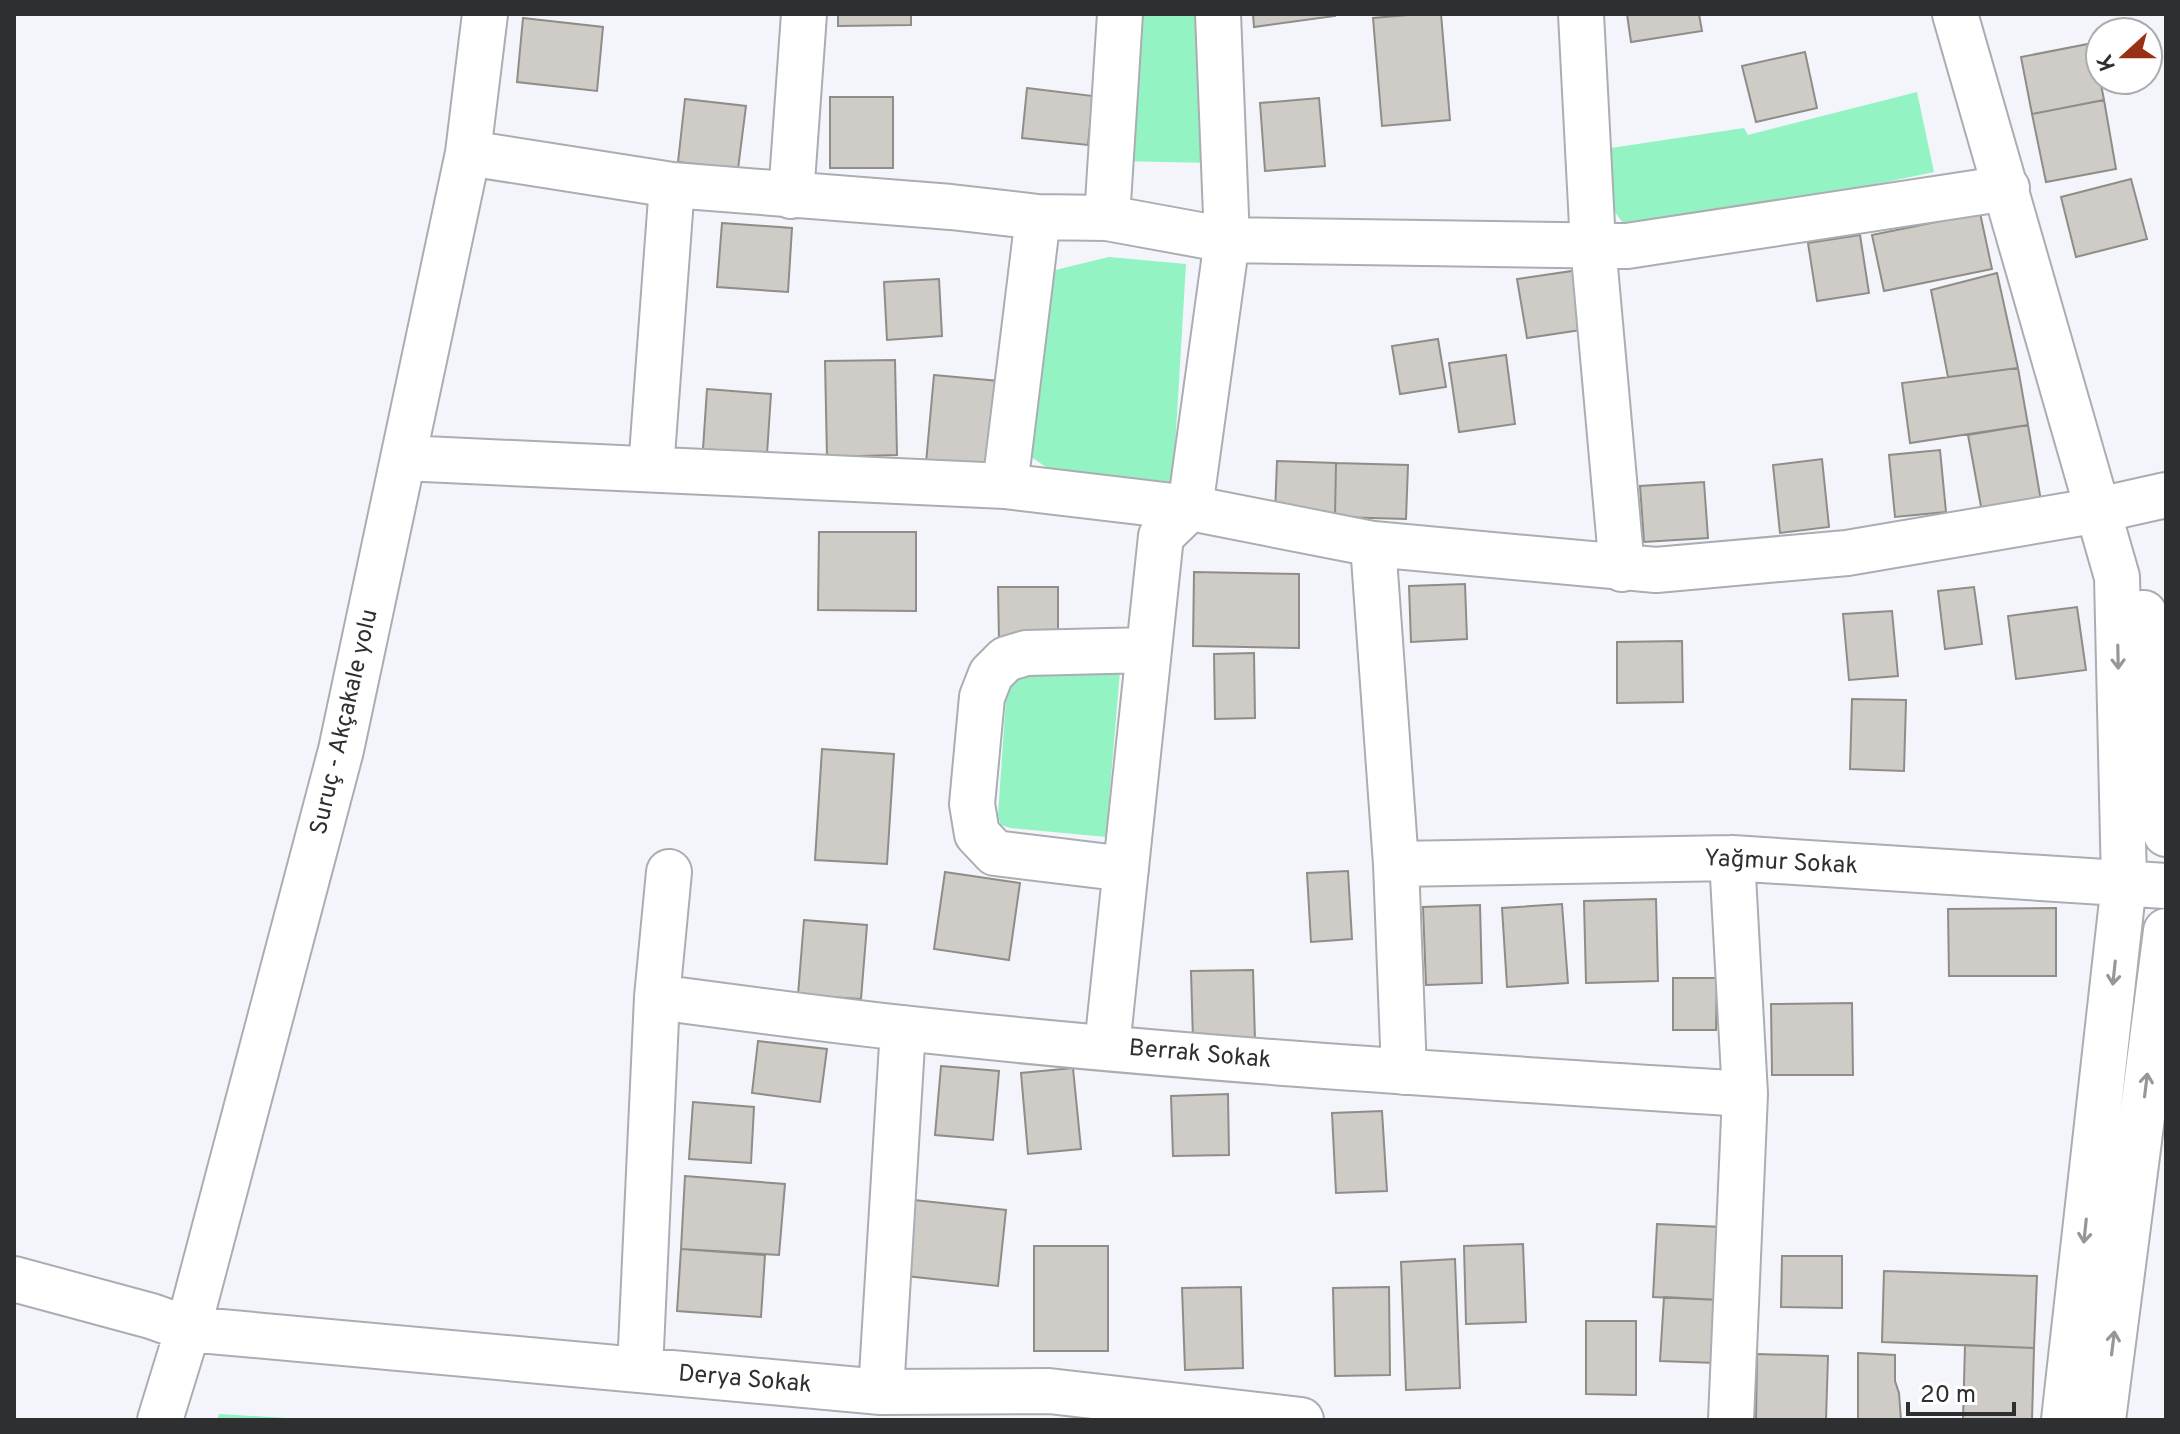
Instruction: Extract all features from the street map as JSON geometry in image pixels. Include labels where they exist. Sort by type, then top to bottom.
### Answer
[{"type":"street","name":"Suruç - Akçakale yolu","points":[[160,1420],[188,1329],[341,750],[468,153],[485,14]]},
{"type":"street","points":[[791,196],[804,14]]},
{"type":"street","points":[[1107,218],[1120,14]]},
{"type":"street","points":[[1107,1047],[1161,536],[1190,508],[1227,240],[1218,14]]},
{"type":"street","points":[[1581,14],[1593,245],[1622,569]]},
{"type":"street","points":[[1955,14],[2007,188],[2111,508],[2139,564],[2163,776],[2166,834]]},
{"type":"street","points":[[1983,14],[2111,508],[2136,897],[2064,1420]]},
{"type":"street","points":[[468,153],[672,185],[1038,217],[1107,218],[1227,240],[1627,246],[2007,188]]},
{"type":"street","points":[[651,469],[672,185]]},
{"type":"street","points":[[1005,486],[1038,217]]},
{"type":"street","points":[[403,458],[1005,486],[1190,508],[1373,544],[1656,570],[1847,553],[2111,508],[2166,495]]},
{"type":"street","points":[[1373,544],[1396,864],[1404,1072]]},
{"type":"street","points":[[1126,869],[995,853],[977,834],[972,804],[982,697],[991,674],[1006,659],[1026,653],[1149,650]]},
{"type":"street","points":[[1731,1420],[1745,1094],[1732,858]]},
{"type":"street","name":"Yağmur Sokak","points":[[1396,864],[1732,858],[2136,897],[2166,917]]},
{"type":"street","points":[[640,1370],[657,997],[669,872]]},
{"type":"street","points":[[2103,1420],[2166,931]]},
{"type":"street","name":"Berrak Sokak","points":[[657,997],[903,1028],[1107,1047],[1404,1072],[1745,1094]]},
{"type":"street","points":[[881,1392],[903,1028]]},
{"type":"street","name":"Derya Sokak","points":[[14,1279],[188,1329],[881,1392],[1301,1420]]},
{"type":"green space","points":[[1131,14],[1204,14],[1210,163],[1118,161]]},
{"type":"green space","points":[[1917,92],[1934,172],[1643,233],[1627,229],[1613,209],[1611,148],[1744,128],[1748,135]]},
{"type":"green space","points":[[1109,257],[1186,264],[1173,482],[1049,469],[1028,455],[1043,273]]},
{"type":"green space","points":[[1027,670],[1120,671],[1106,837],[1001,825],[998,816],[1007,683]]},
{"type":"green space","points":[[219,1414],[319,1420],[217,1420]]},
{"type":"building","points":[[838,14],[911,14],[911,25],[838,26]]},
{"type":"building","points":[[1253,14],[1335,14],[1335,16],[1254,27]]},
{"type":"building","points":[[1441,14],[1450,120],[1382,126],[1373,18]]},
{"type":"building","points":[[1627,14],[1699,14],[1702,31],[1631,42]]},
{"type":"building","points":[[523,18],[603,27],[597,91],[517,82]]},
{"type":"building","points":[[2084,45],[2084,96],[2103,96],[2104,100],[2032,114],[2021,57]]},
{"type":"building","points":[[1805,52],[1817,108],[1756,122],[1742,66]]},
{"type":"building","points":[[1027,88],[1093,96],[1088,145],[1022,138]]},
{"type":"building","points":[[830,97],[893,97],[893,168],[830,168]]},
{"type":"building","points":[[1319,98],[1325,166],[1265,171],[1260,103]]},
{"type":"building","points":[[685,99],[746,106],[738,169],[678,162]]},
{"type":"building","points":[[2104,100],[2116,169],[2046,182],[2032,114]]},
{"type":"building","points":[[2131,179],[2147,239],[2076,257],[2061,197]]},
{"type":"building","points":[[1980,213],[1992,269],[1884,291],[1872,235]]},
{"type":"building","points":[[722,223],[792,228],[788,292],[717,287]]},
{"type":"building","points":[[1860,235],[1869,293],[1817,301],[1808,243]]},
{"type":"building","points":[[1579,270],[1588,329],[1527,338],[1517,279]]},
{"type":"building","points":[[1997,273],[2018,368],[1948,377],[1931,290]]},
{"type":"building","points":[[939,279],[942,336],[887,340],[884,282]]},
{"type":"building","points":[[1438,339],[1446,387],[1400,394],[1392,346]]},
{"type":"building","points":[[1506,355],[1515,424],[1459,432],[1449,363]]},
{"type":"building","points":[[895,360],[897,455],[827,457],[825,361]]},
{"type":"building","points":[[2018,368],[2028,425],[1910,443],[1902,383]]},
{"type":"building","points":[[934,375],[999,381],[991,469],[926,463]]},
{"type":"building","points":[[707,389],[771,394],[767,454],[703,449]]},
{"type":"building","points":[[2028,425],[2041,501],[1982,512],[1968,435]]},
{"type":"building","points":[[1940,450],[1946,512],[1895,517],[1889,455]]},
{"type":"building","points":[[1822,459],[1829,527],[1780,533],[1773,465]]},
{"type":"building","points":[[1277,461],[1336,463],[1335,517],[1275,513]]},
{"type":"building","points":[[1336,463],[1408,465],[1406,519],[1335,517]]},
{"type":"building","points":[[1704,482],[1708,538],[1644,542],[1640,486]]},
{"type":"building","points":[[819,532],[916,532],[916,611],[818,610]]},
{"type":"building","points":[[1194,572],[1299,574],[1299,648],[1193,646]]},
{"type":"building","points":[[1465,584],[1467,639],[1411,642],[1409,586]]},
{"type":"building","points":[[998,587],[1058,587],[1058,642],[999,642]]},
{"type":"building","points":[[1974,587],[1982,644],[1945,649],[1938,591]]},
{"type":"building","points":[[2077,607],[2086,670],[2016,679],[2008,616]]},
{"type":"building","points":[[1892,611],[1898,676],[1849,680],[1843,614]]},
{"type":"building","points":[[1682,641],[1683,702],[1617,703],[1617,642]]},
{"type":"building","points":[[1254,653],[1255,718],[1215,719],[1214,654]]},
{"type":"building","points":[[1852,699],[1906,700],[1904,771],[1850,769]]},
{"type":"building","points":[[822,749],[894,754],[887,864],[815,860]]},
{"type":"building","points":[[1348,871],[1352,939],[1311,942],[1307,873]]},
{"type":"building","points":[[945,872],[1020,883],[1009,960],[934,949]]},
{"type":"building","points":[[1656,899],[1658,981],[1586,983],[1584,901]]},
{"type":"building","points":[[1562,904],[1568,983],[1507,987],[1502,908]]},
{"type":"building","points":[[1480,905],[1482,983],[1426,985],[1423,907]]},
{"type":"building","points":[[2056,908],[2056,976],[1949,976],[1948,909]]},
{"type":"building","points":[[804,920],[867,925],[861,999],[798,995]]},
{"type":"building","points":[[1253,970],[1255,1041],[1193,1041],[1191,971]]},
{"type":"building","points":[[1673,978],[1717,978],[1716,1030],[1673,1030]]},
{"type":"building","points":[[1852,1003],[1853,1075],[1772,1075],[1771,1004]]},
{"type":"building","points":[[758,1041],[827,1049],[820,1102],[752,1093]]},
{"type":"building","points":[[941,1066],[999,1071],[993,1140],[935,1135]]},
{"type":"building","points":[[1073,1068],[1081,1149],[1028,1154],[1021,1073]]},
{"type":"building","points":[[1228,1094],[1229,1155],[1173,1156],[1171,1096]]},
{"type":"building","points":[[693,1102],[754,1107],[751,1163],[689,1159]]},
{"type":"building","points":[[1382,1111],[1387,1191],[1336,1193],[1332,1113]]},
{"type":"building","points":[[685,1176],[785,1184],[779,1255],[681,1249]]},
{"type":"building","points":[[914,1200],[1006,1210],[998,1286],[906,1276]]},
{"type":"building","points":[[1657,1224],[1722,1227],[1719,1300],[1653,1297]]},
{"type":"building","points":[[1523,1244],[1526,1322],[1466,1324],[1464,1246]]},
{"type":"building","points":[[1034,1246],[1108,1246],[1108,1351],[1034,1351]]},
{"type":"building","points":[[681,1249],[765,1255],[761,1317],[677,1311]]},
{"type":"building","points":[[1782,1256],[1842,1256],[1842,1308],[1781,1307]]},
{"type":"building","points":[[1455,1259],[1460,1388],[1406,1390],[1401,1262]]},
{"type":"building","points":[[1884,1271],[2037,1276],[2034,1348],[1882,1342]]},
{"type":"building","points":[[1241,1287],[1243,1368],[1185,1370],[1182,1288]]},
{"type":"building","points":[[1389,1287],[1390,1375],[1335,1376],[1333,1288]]},
{"type":"building","points":[[1664,1297],[1719,1300],[1716,1363],[1660,1361]]},
{"type":"building","points":[[1586,1321],[1636,1321],[1636,1395],[1586,1394]]},
{"type":"building","points":[[1965,1345],[2034,1348],[2032,1420],[1963,1420]]},
{"type":"building","points":[[1858,1353],[1895,1355],[1901,1420],[1858,1420]]},
{"type":"building","points":[[1757,1354],[1828,1356],[1826,1420],[1756,1420]]}]
